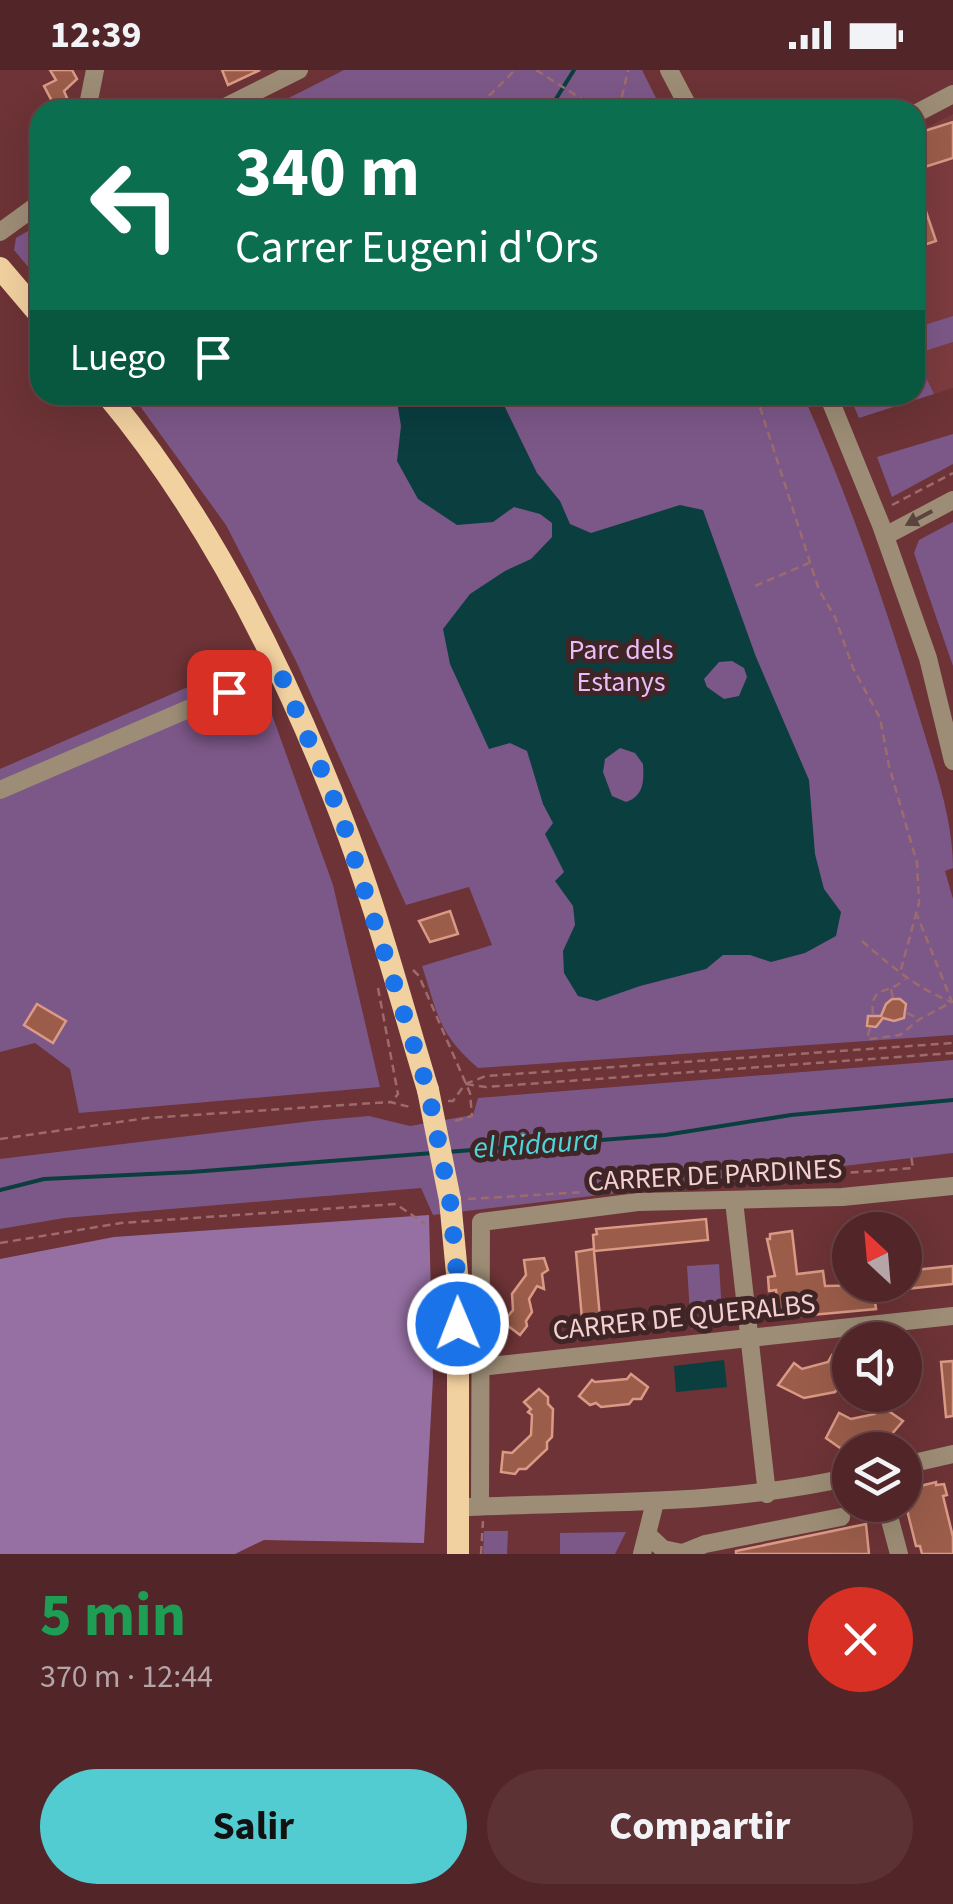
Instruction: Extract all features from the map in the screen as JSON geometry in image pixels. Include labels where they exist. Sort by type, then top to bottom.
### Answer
[{"type":"main road","points":[[0,268],[30,304]]},
{"type":"main road","points":[[114,405],[207,537],[279,670],[341,816],[428,1090],[450,1200],[475,1506],[458,1554]]},
{"type":"street","points":[[89,100],[94,70]]},
{"type":"street","points":[[239,100],[298,70]]},
{"type":"street","points":[[668,70],[684,100]]},
{"type":"street","points":[[925,109],[953,94]]},
{"type":"street","points":[[0,232],[8,220],[30,208]]},
{"type":"street","points":[[832,405],[876,511],[928,658],[953,761]]},
{"type":"street","points":[[885,536],[953,500]]},
{"type":"street","points":[[0,790],[279,670]]},
{"type":"street","name":"CARRER DE PARDINES","points":[[480,1366],[480,1222],[638,1202],[842,1198],[953,1186]]},
{"type":"street","points":[[734,1201],[767,1494]]},
{"type":"street","name":"CARRER DE QUERALBS","points":[[480,1366],[953,1316]]},
{"type":"street","points":[[480,1366],[475,1506],[655,1502],[767,1494],[832,1481]]},
{"type":"street","points":[[922,1461],[951,1454],[953,1474]]},
{"type":"street","points":[[655,1502],[645,1545],[681,1553],[705,1544],[832,1519]]},
{"type":"street","points":[[890,1522],[898,1554]]},
{"type":"path","points":[[482,100],[515,70]]},
{"type":"path","points":[[536,70],[582,100]]},
{"type":"path","points":[[621,100],[628,70]]},
{"type":"path","points":[[759,405],[809,563],[835,617],[853,668],[880,718],[889,766],[917,863],[916,914],[900,974]]},
{"type":"path","points":[[876,511],[953,473]]},
{"type":"path","points":[[755,586],[809,563]]},
{"type":"path","points":[[916,914],[953,1002]]},
{"type":"path","points":[[862,941],[900,974],[934,996],[953,1002]]},
{"type":"path","points":[[872,1014],[872,998],[902,983],[906,977]]},
{"type":"path","points":[[890,988],[893,998]]},
{"type":"path","points":[[870,1028],[867,1038],[900,1035],[920,1019],[953,1002]]},
{"type":"path","points":[[907,1013],[920,1019]]},
{"type":"path","points":[[465,1084],[486,1076],[953,1043]]},
{"type":"path","points":[[465,1084],[486,1087],[953,1053]]},
{"type":"path","points":[[446,1123],[472,1116],[470,1092],[465,1084]]},
{"type":"path","points":[[0,1138],[147,1118],[390,1102]]},
{"type":"path","points":[[700,1184],[913,1168],[911,1155]]},
{"type":"path","points":[[484,1198],[582,1192]]},
{"type":"path","points":[[0,1244],[121,1223],[396,1204],[425,1224]]},
{"type":"path","points":[[475,1506],[481,1554]]},
{"type":"shaded area","points":[[953,114],[953,388],[934,394],[925,375],[925,129]]},
{"type":"shaded area","points":[[429,1215],[433,1378],[424,1543],[264,1540],[235,1554],[0,1554],[0,1259],[114,1237]]},
{"type":"green space","points":[[344,70],[642,70],[657,100],[285,100]]},
{"type":"green space","points":[[30,230],[30,269],[14,250],[16,238]]},
{"type":"green space","points":[[953,316],[953,342],[925,351],[925,325]]},
{"type":"green space","points":[[925,375],[934,394],[925,397]]},
{"type":"green space","name":"Parc dels Estanys","points":[[139,405],[807,405],[881,596],[946,811],[953,868],[945,871],[953,899],[953,1035],[478,1068],[447,1033],[422,966],[492,945],[469,887],[406,905],[296,661],[226,525]]},
{"type":"green space","points":[[853,405],[900,405],[859,418]]},
{"type":"green space","points":[[953,434],[953,464],[892,497],[877,457]]},
{"type":"green space","points":[[953,522],[953,666],[914,553],[919,540]]},
{"type":"green space","points":[[252,659],[333,885],[380,1087],[79,1113],[70,1069],[35,1043],[0,1052],[0,769]]},
{"type":"green space","points":[[953,1060],[953,1153],[433,1215],[421,1188],[64,1218],[0,1229],[0,1159],[369,1116],[410,1126],[473,1115],[478,1098]]},
{"type":"green space","points":[[719,1264],[723,1327],[691,1329],[687,1266]]},
{"type":"green space","points":[[484,1531],[508,1531],[507,1554],[483,1554]]},
{"type":"green space","points":[[626,1532],[615,1554],[560,1554],[560,1533]]},
{"type":"water","points":[[398,405],[504,405],[537,473],[560,501],[570,524],[591,533],[680,505],[703,510],[756,657],[809,780],[815,854],[824,889],[841,912],[836,936],[805,953],[771,962],[750,955],[723,955],[706,969],[597,1001],[578,996],[564,973],[563,951],[575,925],[573,906],[555,881],[564,872],[545,834],[553,823],[527,751],[510,743],[489,749],[450,664],[443,629],[470,594],[531,559],[552,537],[552,523],[540,514],[514,507],[493,522],[457,525],[418,499],[397,461],[401,426]],"holes":[[[732,661],[744,668],[747,677],[739,696],[724,699],[707,687],[704,679],[719,662]],[[620,748],[635,753],[643,764],[643,782],[640,792],[626,802],[612,796],[603,772],[605,759]]]},
{"type":"water","points":[[724,1360],[727,1387],[676,1392],[674,1366]]},
{"type":"building","points":[[50,70],[72,70],[77,79],[64,91],[67,98],[63,100],[51,100],[44,86],[56,80]]},
{"type":"building","points":[[222,70],[260,70],[228,85]]},
{"type":"building","points":[[953,122],[953,158],[925,167],[925,131]]},
{"type":"building","points":[[925,209],[936,241],[925,245]]},
{"type":"building","points":[[450,911],[458,934],[430,942],[419,921]]},
{"type":"building","points":[[892,999],[906,1004],[904,1018],[883,1018],[876,1027],[867,1026],[868,1016],[881,1016]]},
{"type":"building","points":[[37,1004],[66,1021],[53,1043],[24,1025]]},
{"type":"building","points":[[706,1219],[708,1240],[594,1251],[601,1329],[583,1330],[576,1252],[594,1249],[596,1229]]},
{"type":"building","points":[[792,1231],[797,1274],[823,1271],[825,1286],[832,1286],[832,1302],[875,1302],[876,1309],[779,1318],[776,1290],[769,1291],[768,1277],[775,1276],[767,1239],[770,1234]]},
{"type":"building","points":[[544,1258],[548,1270],[542,1274],[544,1289],[537,1286],[529,1299],[532,1312],[520,1335],[503,1322],[513,1310],[512,1294],[526,1275],[524,1260]]},
{"type":"building","points":[[953,1266],[953,1284],[922,1287],[922,1269]]},
{"type":"building","points":[[832,1355],[832,1393],[804,1398],[778,1385],[794,1363],[802,1369],[828,1362]]},
{"type":"building","points":[[953,1361],[953,1416],[946,1417],[941,1362]]},
{"type":"building","points":[[631,1374],[648,1387],[641,1399],[601,1407],[596,1403],[590,1405],[579,1396],[592,1380],[627,1379]]},
{"type":"building","points":[[539,1389],[553,1409],[552,1437],[547,1449],[526,1469],[515,1474],[501,1472],[503,1452],[512,1453],[531,1435],[531,1409],[524,1402]]},
{"type":"building","points":[[890,1412],[903,1421],[894,1432],[832,1432],[832,1442],[826,1438],[839,1413],[851,1419]]},
{"type":"building","points":[[944,1484],[953,1554],[922,1554],[920,1546],[916,1546],[910,1522],[922,1522],[922,1486]]},
{"type":"building","points":[[866,1524],[869,1554],[736,1554],[736,1551]]},
{"type":"waterway","points":[[555,100],[574,70]]},
{"type":"waterway","name":"el Ridaura","points":[[447,1152],[665,1135],[791,1115],[953,1100]]},
{"type":"waterway","name":"el Ridaura","points":[[0,1190],[44,1179],[433,1153]]},
{"type":"route","points":[[229,692],[279,670],[341,816],[428,1090],[450,1200],[458,1324]]}]
